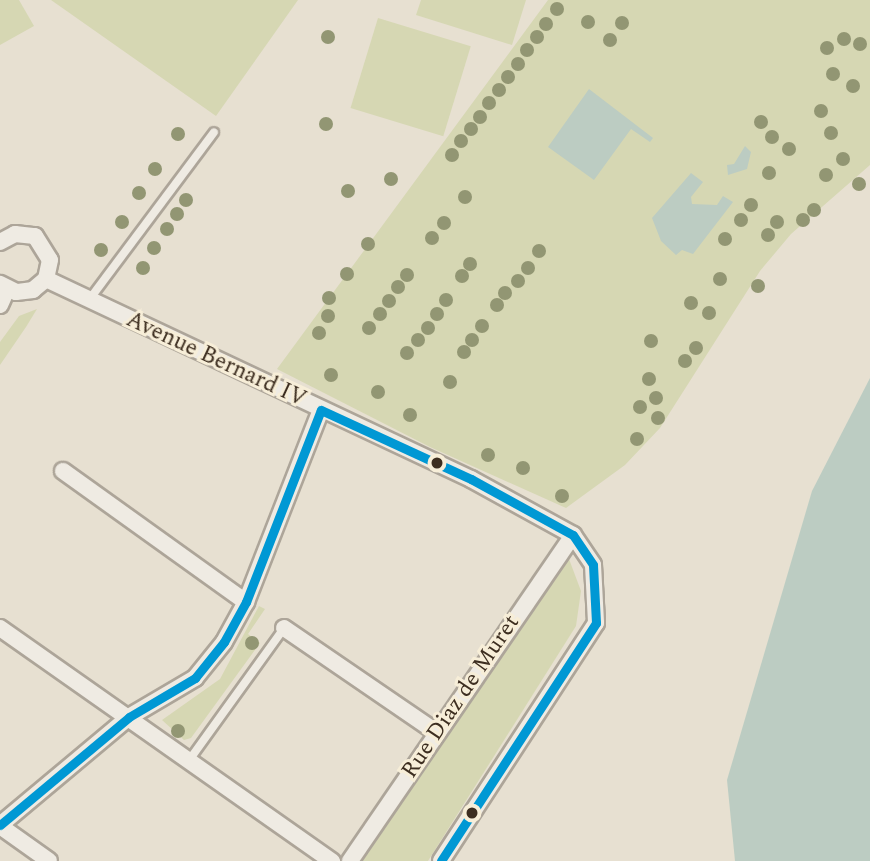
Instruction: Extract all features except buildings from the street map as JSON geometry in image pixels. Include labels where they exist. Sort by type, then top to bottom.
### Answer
[{"type":"street","points":[[0,242],[25,233],[43,242],[50,260],[46,279],[25,292],[4,286],[0,305]]},
{"type":"street","name":"Avenue Bernard IV","points":[[46,279],[471,479],[573,535],[593,565],[596,623],[441,861]]},
{"type":"street","points":[[49,861],[0,826],[129,717],[195,678],[224,642],[246,602],[321,410]]},
{"type":"street","points":[[63,471],[246,602]]},
{"type":"street","name":"Rue Diaz de Muret","points":[[350,861],[573,535]]},
{"type":"street","points":[[0,628],[332,861]]},
{"type":"street","points":[[284,628],[436,732]]},
{"type":"lane","points":[[89,300],[214,132]]},
{"type":"lane","points":[[190,759],[284,628]]},
{"type":"green space","points":[[0,0],[19,0],[34,26],[0,45]]},
{"type":"green space","points":[[51,0],[298,0],[216,116]]},
{"type":"green space","points":[[421,0],[526,0],[512,45],[416,15]]},
{"type":"green space","points":[[548,0],[870,0],[870,165],[791,234],[760,271],[660,428],[625,465],[566,508],[430,447],[277,369]]},
{"type":"green space","points":[[378,18],[471,46],[443,136],[351,108]]},
{"type":"green space","points":[[37,309],[0,365],[0,342],[19,316]]},
{"type":"green space","points":[[569,559],[581,591],[576,626],[428,861],[361,861]]},
{"type":"green space","points":[[259,606],[265,609],[248,634],[260,643],[191,738],[184,740],[162,720],[220,679]]},
{"type":"shaded area","points":[[589,89],[653,138],[650,142],[631,129],[594,180],[548,147]]},
{"type":"shaded area","points":[[745,146],[751,152],[747,169],[728,175],[727,165],[734,164]]},
{"type":"shaded area","points":[[691,173],[703,182],[691,197],[692,204],[717,205],[723,196],[733,202],[693,254],[682,250],[676,255],[661,241],[652,218]]},
{"type":"shaded area","points":[[870,378],[870,861],[735,861],[727,780],[812,491]]},
{"type":"transit line","points":[[321,410],[471,479],[573,535],[593,565],[596,623],[441,861]]},
{"type":"transit line","points":[[0,825],[129,717],[195,678],[224,642],[246,602],[321,410]]}]
